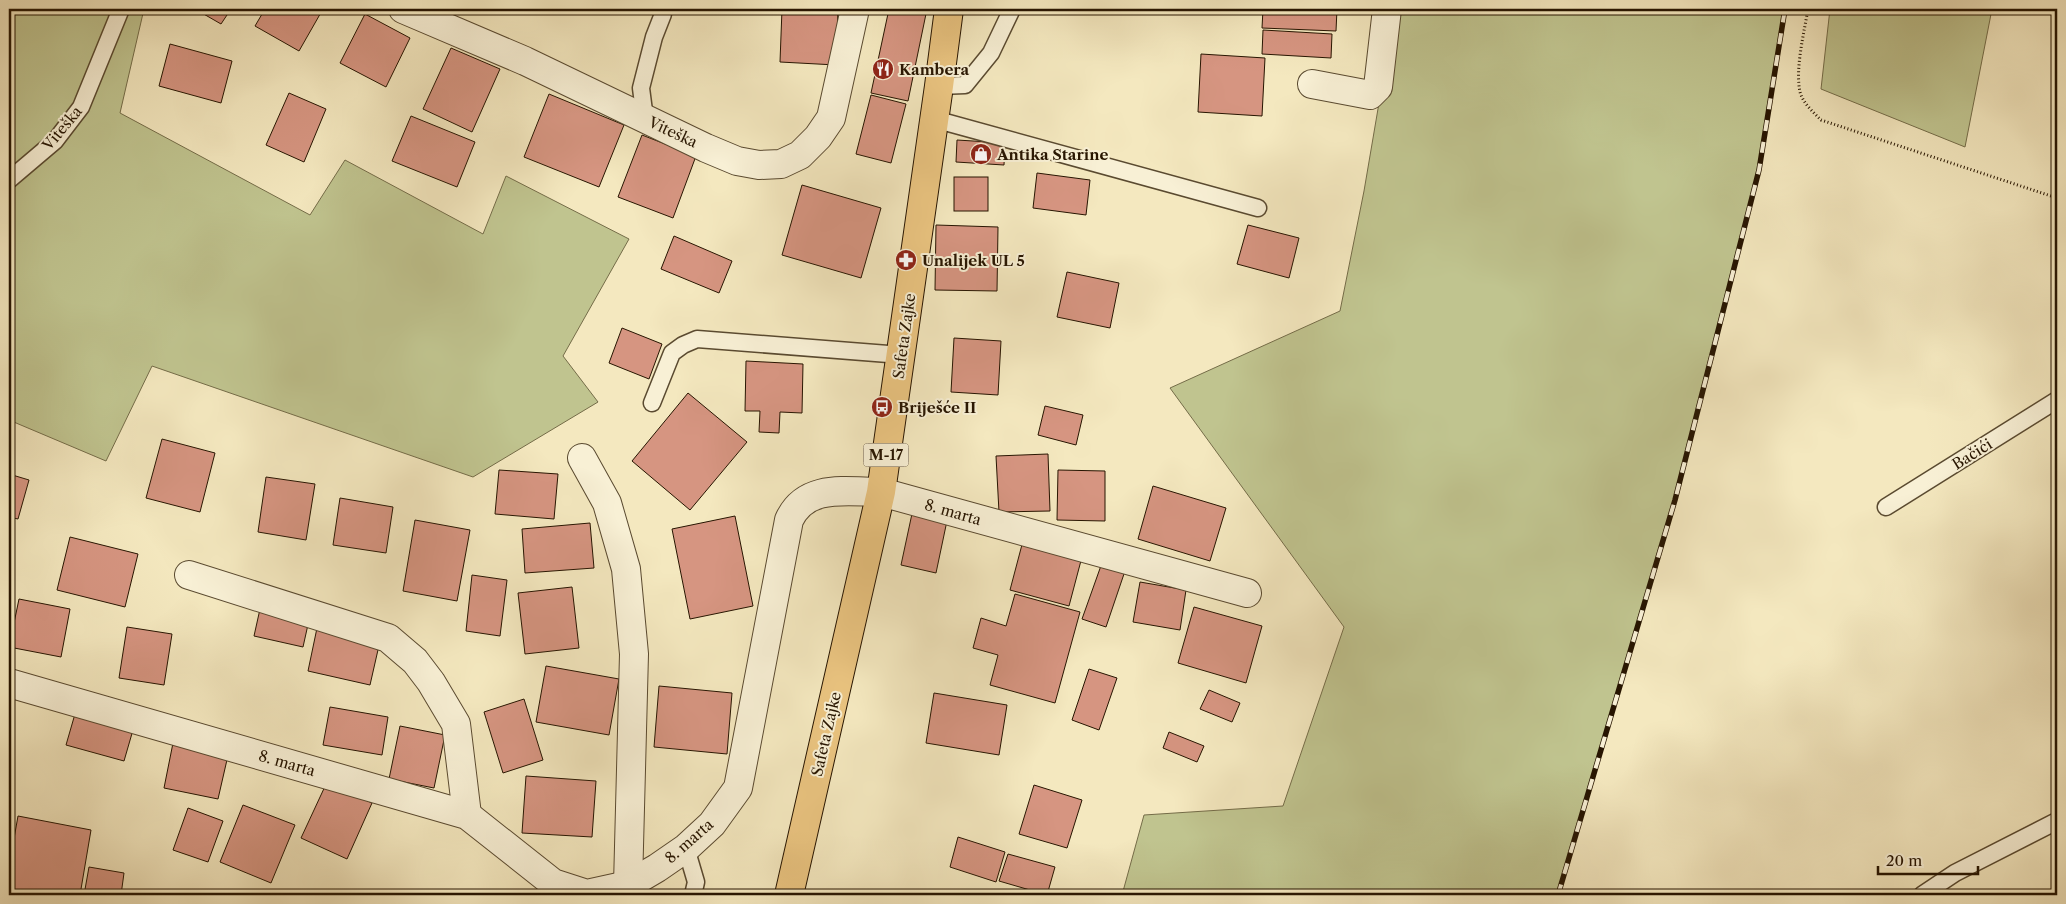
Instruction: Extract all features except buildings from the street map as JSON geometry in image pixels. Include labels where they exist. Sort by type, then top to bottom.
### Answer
[{"type":"main road","name":"Safeta Zajke","points":[[789,895],[881,492],[949,9]]},
{"type":"street","name":"Viteška","points":[[403,9],[524,61],[644,119],[737,161],[760,166],[781,164],[800,155],[818,137],[831,118],[855,9]]},
{"type":"street","points":[[1312,84],[1370,95],[1378,87],[1386,9]]},
{"type":"street","points":[[582,458],[607,503],[626,569],[634,654],[628,885]]},
{"type":"street","name":"8. marta","points":[[9,683],[467,815],[553,883],[587,894],[628,885],[686,848],[712,824],[738,788],[789,520],[794,510],[802,501],[811,496],[824,492],[881,492],[1247,593]]},
{"type":"street","points":[[189,575],[388,638],[415,661],[431,682],[456,724],[467,815]]},
{"type":"lane","name":"Viteška","points":[[9,180],[55,140],[81,107],[121,9]]},
{"type":"lane","points":[[939,86],[965,85],[991,53],[1012,9]]},
{"type":"lane","points":[[644,119],[641,88],[654,37],[663,14]]},
{"type":"lane","points":[[934,119],[1258,208]]},
{"type":"lane","points":[[652,403],[672,353],[698,339],[901,355]]},
{"type":"lane","name":"Bačići","points":[[1886,507],[2057,400]]},
{"type":"lane","points":[[1922,895],[1955,873],[2057,821]]},
{"type":"lane","points":[[686,848],[696,882],[693,895]]},
{"type":"path","points":[[1808,9],[1798,77],[1800,93],[1810,109],[1821,120],[2057,198]]},
{"type":"green space","points":[[9,9],[144,9],[120,113],[310,215],[345,160],[483,234],[506,176],[629,239],[563,356],[598,402],[473,477],[152,366],[106,461],[9,420]]},
{"type":"green space","points":[[1395,9],[1784,9],[1759,170],[1675,500],[1558,895],[1122,895],[1144,815],[1283,806],[1344,627],[1170,388],[1340,311],[1364,191]]},
{"type":"green space","points":[[1830,9],[1992,9],[1965,147],[1821,89]]},
{"type":"railway","points":[[1558,895],[1675,500],[1759,170],[1785,9]]},
{"type":"place","name":"Kambera","points":[[883,69]]},
{"type":"place","name":"Antika Starine","points":[[981,154]]},
{"type":"place","name":"Unalijek UL 5","points":[[906,260]]},
{"type":"place","name":"Briješće II","points":[[882,407]]}]
